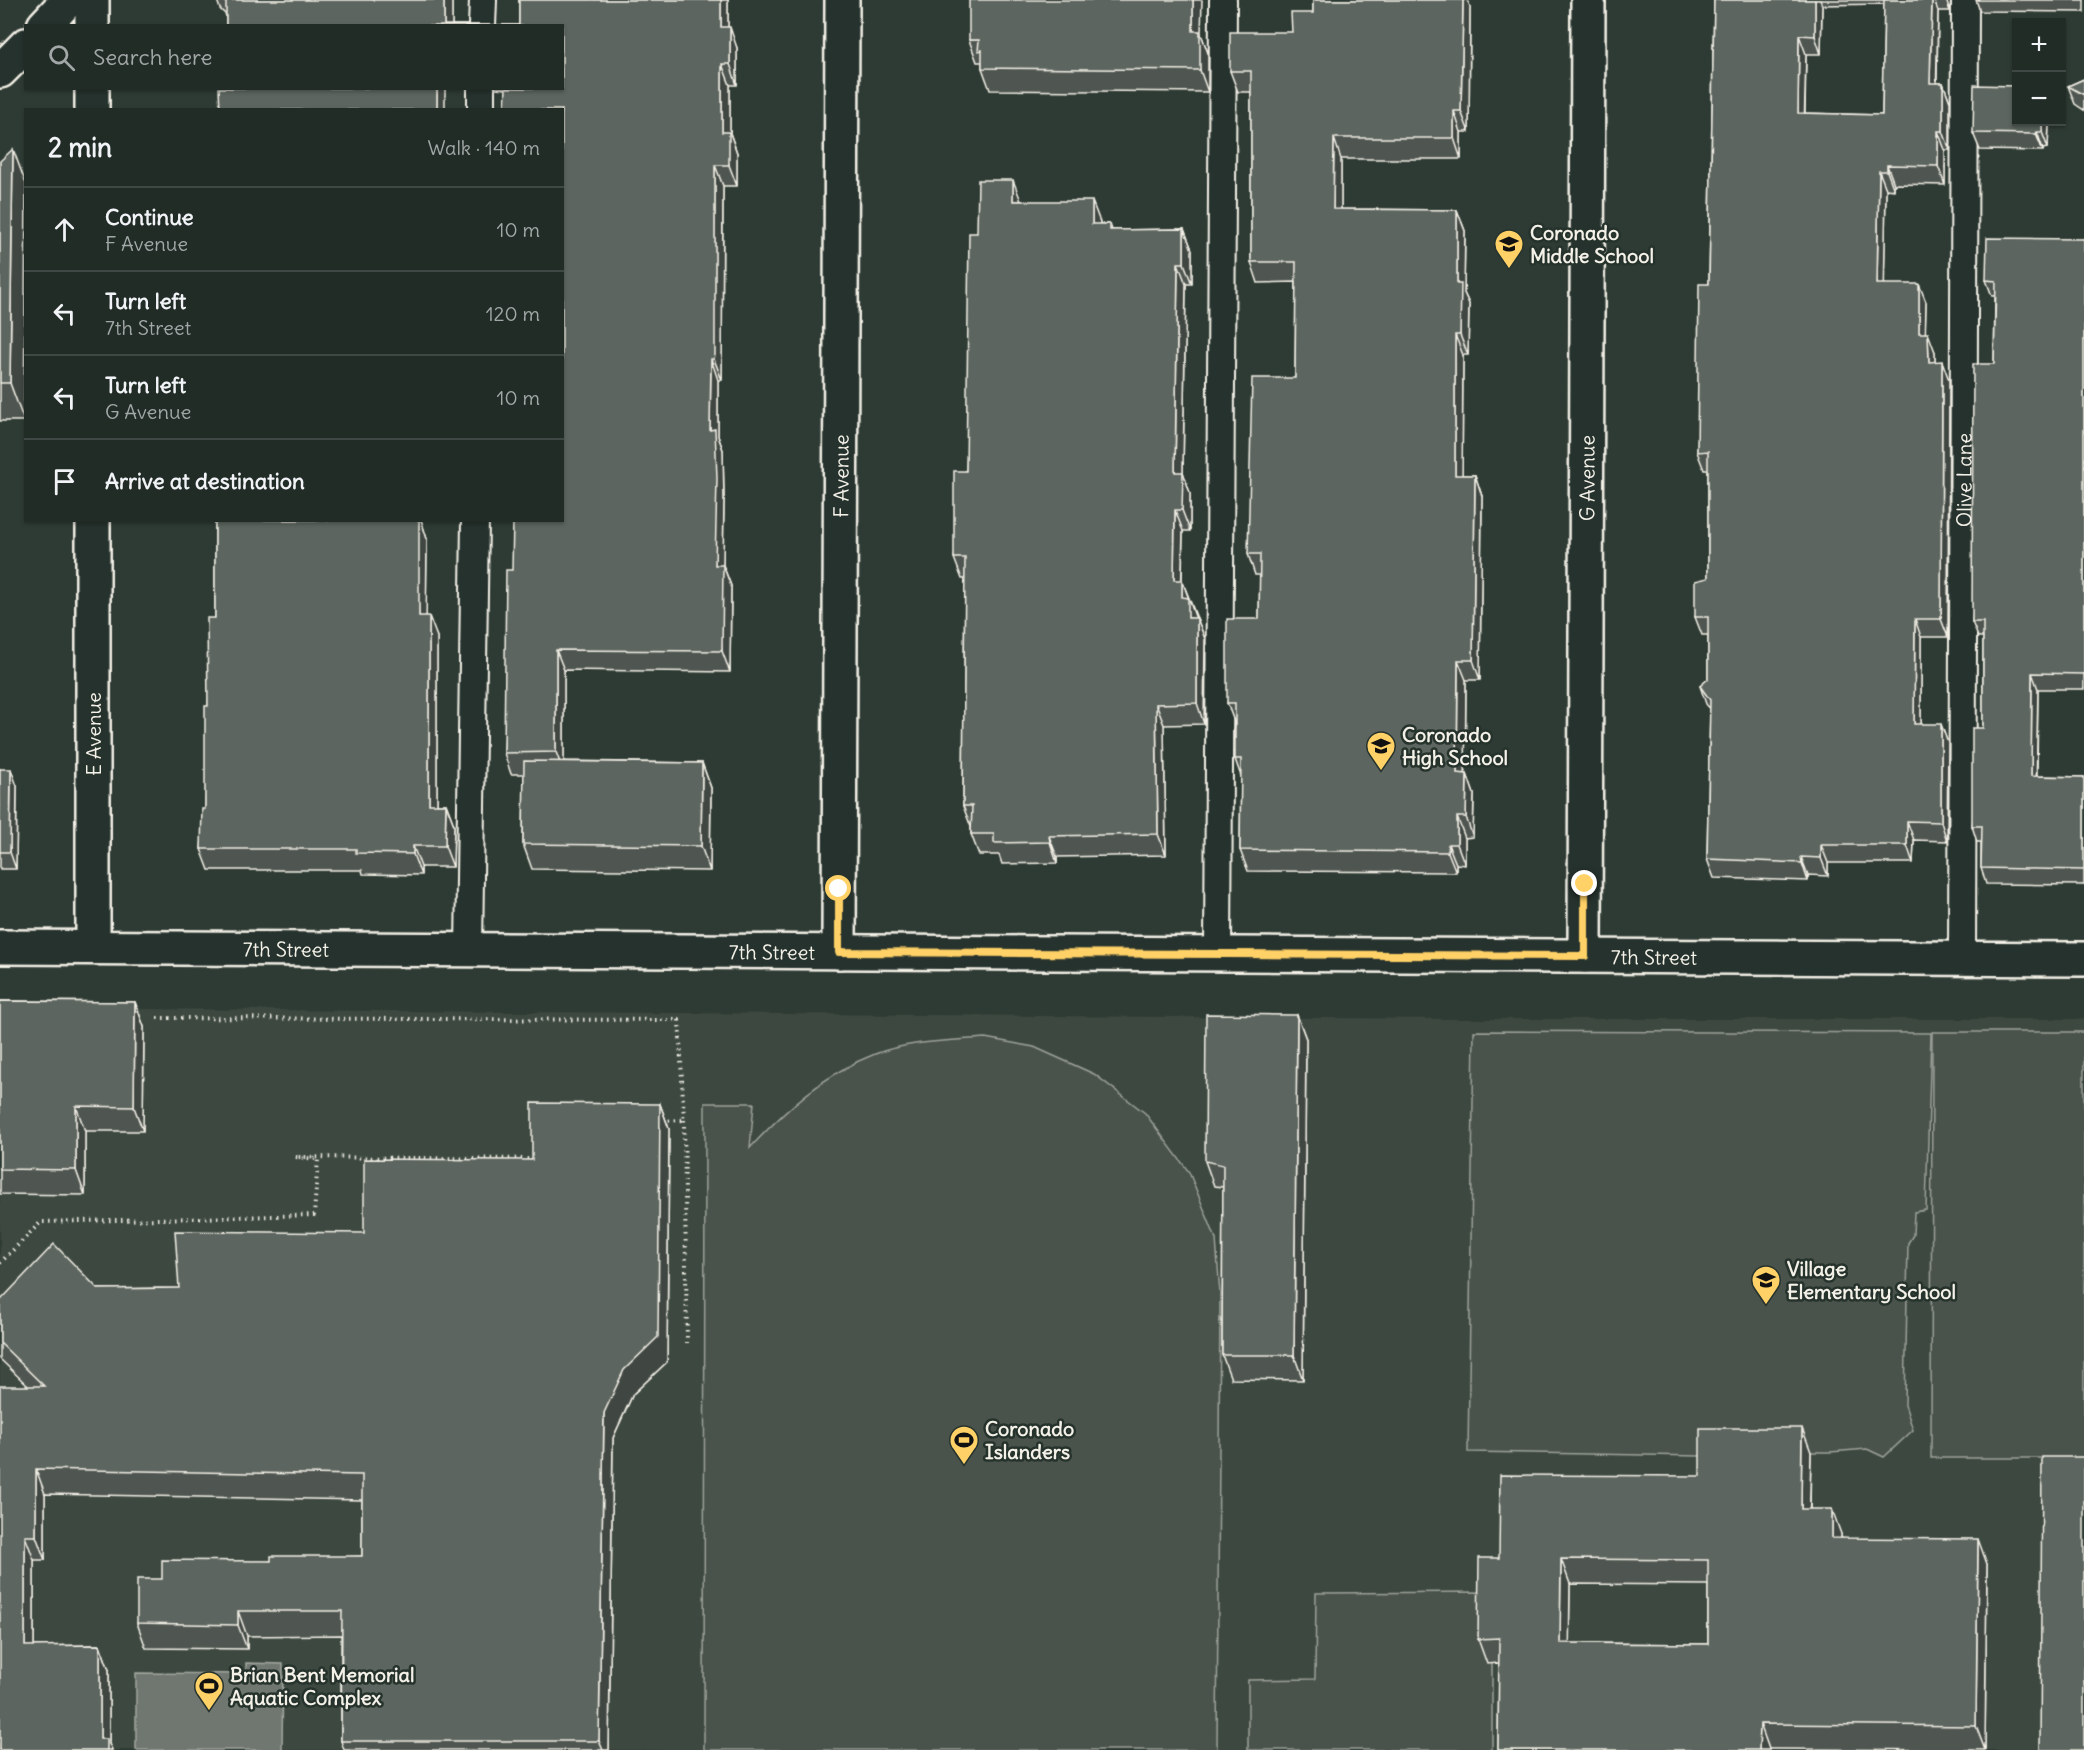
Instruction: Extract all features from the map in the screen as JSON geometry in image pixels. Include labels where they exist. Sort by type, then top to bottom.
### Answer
[{"type":"street","points":[[46,24],[68,0]]},
{"type":"street","points":[[92,0],[92,24]]},
{"type":"street","name":"F Avenue","points":[[839,952],[842,0]]},
{"type":"street","name":"G Avenue","points":[[1585,956],[1588,0]]},
{"type":"street","points":[[0,71],[24,47]]},
{"type":"street","points":[[92,90],[92,108]]},
{"type":"street","name":"E Avenue","points":[[93,522],[93,947]]},
{"type":"street","name":"7th Street","points":[[0,947],[2084,959]]},
{"type":"lane","points":[[482,24],[483,0]]},
{"type":"lane","points":[[1218,954],[1223,0]]},
{"type":"lane","name":"Olive Lane","points":[[1962,958],[1965,0]]},
{"type":"lane","points":[[481,108],[482,90]]},
{"type":"lane","points":[[469,950],[475,522]]},
{"type":"path","points":[[157,1018],[679,1020],[684,1120],[687,1343]]},
{"type":"path","points":[[660,1121],[684,1120]]},
{"type":"path","points":[[0,1263],[41,1222],[314,1215],[318,1159],[295,1157],[535,1159],[537,1149]]},
{"type":"shaded area","points":[[0,1008],[1449,1019],[2084,1019],[2084,1750],[0,1750]]},
{"type":"shaded area","points":[[1474,1031],[1931,1033],[1926,1210],[1914,1212],[1913,1235],[1908,1243],[1905,1405],[1913,1430],[1884,1457],[1867,1449],[1830,1452],[1709,1452],[1701,1456],[1468,1452]]},
{"type":"shaded area","points":[[1932,1032],[2084,1032],[2084,1458],[1931,1458]]},
{"type":"shaded area","points":[[985,1038],[1034,1047],[1094,1074],[1145,1113],[1189,1172],[1216,1239],[1220,1295],[1217,1750],[704,1750],[705,1103],[754,1103],[750,1148],[807,1094],[839,1071],[857,1062],[901,1046]]},
{"type":"shaded area","points":[[1492,1592],[1492,1750],[1248,1750],[1248,1680],[1315,1679],[1316,1593]]},
{"type":"shaded area","name":"Brian Bent Memorial Aquatic Complex","points":[[246,1663],[283,1664],[282,1750],[136,1750],[136,1673],[246,1674]]},
{"type":"building","points":[[224,0],[444,0],[444,24],[226,24],[226,2]]},
{"type":"building","points":[[519,0],[721,0],[721,27],[730,27],[730,64],[722,64],[722,132],[729,132],[729,165],[715,165],[715,355],[714,359],[711,359],[710,430],[715,429],[717,478],[715,565],[723,565],[722,651],[556,650],[556,752],[504,753],[506,570],[512,570],[513,522],[564,522],[564,108],[505,108],[506,90],[564,90],[564,24],[519,24]]},
{"type":"building","points":[[969,0],[1193,0],[1193,31],[1200,31],[1200,70],[982,68],[982,50],[978,51],[979,40],[969,40]]},
{"type":"building","points":[[1313,0],[1463,0],[1461,111],[1454,111],[1454,138],[1334,138],[1333,209],[1457,210],[1457,284],[1461,284],[1460,335],[1455,335],[1455,475],[1475,475],[1473,660],[1458,660],[1457,773],[1467,774],[1466,817],[1457,817],[1457,844],[1448,844],[1448,852],[1240,850],[1241,759],[1235,759],[1235,703],[1227,703],[1227,619],[1259,619],[1260,554],[1248,554],[1252,378],[1295,378],[1296,262],[1251,262],[1251,71],[1230,71],[1230,32],[1292,32],[1291,13],[1313,13]]},
{"type":"building","points":[[1714,0],[1815,0],[1815,36],[1799,35],[1798,113],[1882,115],[1884,0],[1932,0],[1930,83],[1943,83],[1943,131],[1938,131],[1938,166],[1887,165],[1887,171],[1879,171],[1877,284],[1919,284],[1919,333],[1928,333],[1929,362],[1942,361],[1941,619],[1915,619],[1914,724],[1941,724],[1941,822],[1907,821],[1907,845],[1821,845],[1821,858],[1801,857],[1802,863],[1707,859],[1710,700],[1700,686],[1708,679],[1708,617],[1695,617],[1695,581],[1708,578],[1708,451],[1697,452],[1699,284],[1709,284]]},
{"type":"building","points":[[2084,79],[2084,95],[2068,86]]},
{"type":"building","points":[[1974,85],[2012,86],[2012,126],[2042,126],[2042,132],[2036,134],[1973,133]]},
{"type":"building","points":[[219,90],[437,90],[437,108],[220,108]]},
{"type":"building","points":[[13,149],[10,383],[0,383],[0,161]]},
{"type":"building","points":[[978,180],[1013,180],[1013,201],[1092,201],[1092,224],[1110,224],[1110,230],[1184,229],[1184,263],[1178,263],[1175,472],[1183,472],[1182,510],[1175,510],[1174,580],[1182,580],[1182,597],[1188,598],[1188,618],[1197,618],[1197,703],[1156,704],[1158,834],[1049,836],[1050,842],[994,843],[994,834],[971,834],[972,806],[963,806],[965,558],[954,558],[954,471],[966,471],[969,233],[977,233]]},
{"type":"building","points":[[1987,238],[2084,239],[2084,674],[2032,673],[2031,776],[2084,777],[2084,870],[1981,868],[1982,826],[1972,826],[1972,728],[1983,728],[1983,622],[1972,622],[1973,364],[1994,364],[1996,281],[1986,280]]},
{"type":"building","points":[[215,522],[419,522],[419,616],[429,616],[429,804],[446,804],[445,846],[413,846],[413,854],[356,853],[356,849],[201,849],[202,809],[205,809],[205,706],[208,706],[207,618],[215,618]]},
{"type":"building","points":[[524,761],[702,763],[701,846],[523,844]]},
{"type":"building","points":[[0,769],[11,769],[10,852],[0,852]]},
{"type":"building","points":[[0,1001],[135,1002],[134,1107],[76,1106],[76,1170],[0,1169]]},
{"type":"building","points":[[1206,1014],[1297,1015],[1294,1355],[1222,1355],[1223,1165],[1205,1161]]},
{"type":"building","points":[[532,1103],[660,1104],[658,1337],[624,1370],[604,1413],[599,1741],[341,1741],[342,1611],[238,1611],[238,1625],[137,1623],[137,1579],[162,1579],[162,1560],[271,1561],[271,1556],[362,1556],[362,1475],[36,1469],[36,1536],[25,1536],[25,1646],[100,1645],[100,1739],[107,1739],[107,1750],[0,1750],[0,1386],[44,1386],[0,1343],[0,1301],[54,1244],[98,1289],[179,1288],[175,1231],[364,1233],[364,1159],[532,1160]]},
{"type":"building","points":[[1700,1428],[1802,1428],[1801,1509],[1832,1509],[1832,1538],[1978,1539],[1976,1726],[1760,1724],[1759,1750],[1498,1750],[1499,1638],[1478,1639],[1479,1558],[1499,1558],[1500,1475],[1700,1476]],"holes":[[[1561,1559],[1708,1560],[1708,1644],[1560,1643]]]},
{"type":"building","points":[[2042,1457],[2084,1457],[2084,1750],[2040,1750]]},
{"type":"place","name":"Coronado Middle School","points":[[1509,270]]},
{"type":"place","name":"Coronado High School","points":[[1381,772]]},
{"type":"place","name":"Village Elementary School","points":[[1766,1306]]},
{"type":"place","name":"Coronado Islanders","points":[[964,1466]]},
{"type":"place","name":"Brian Bent Memorial Aquatic Complex","points":[[209,1712]]},
{"type":"route","points":[[839,889],[839,952],[1585,956],[1585,884]]}]
